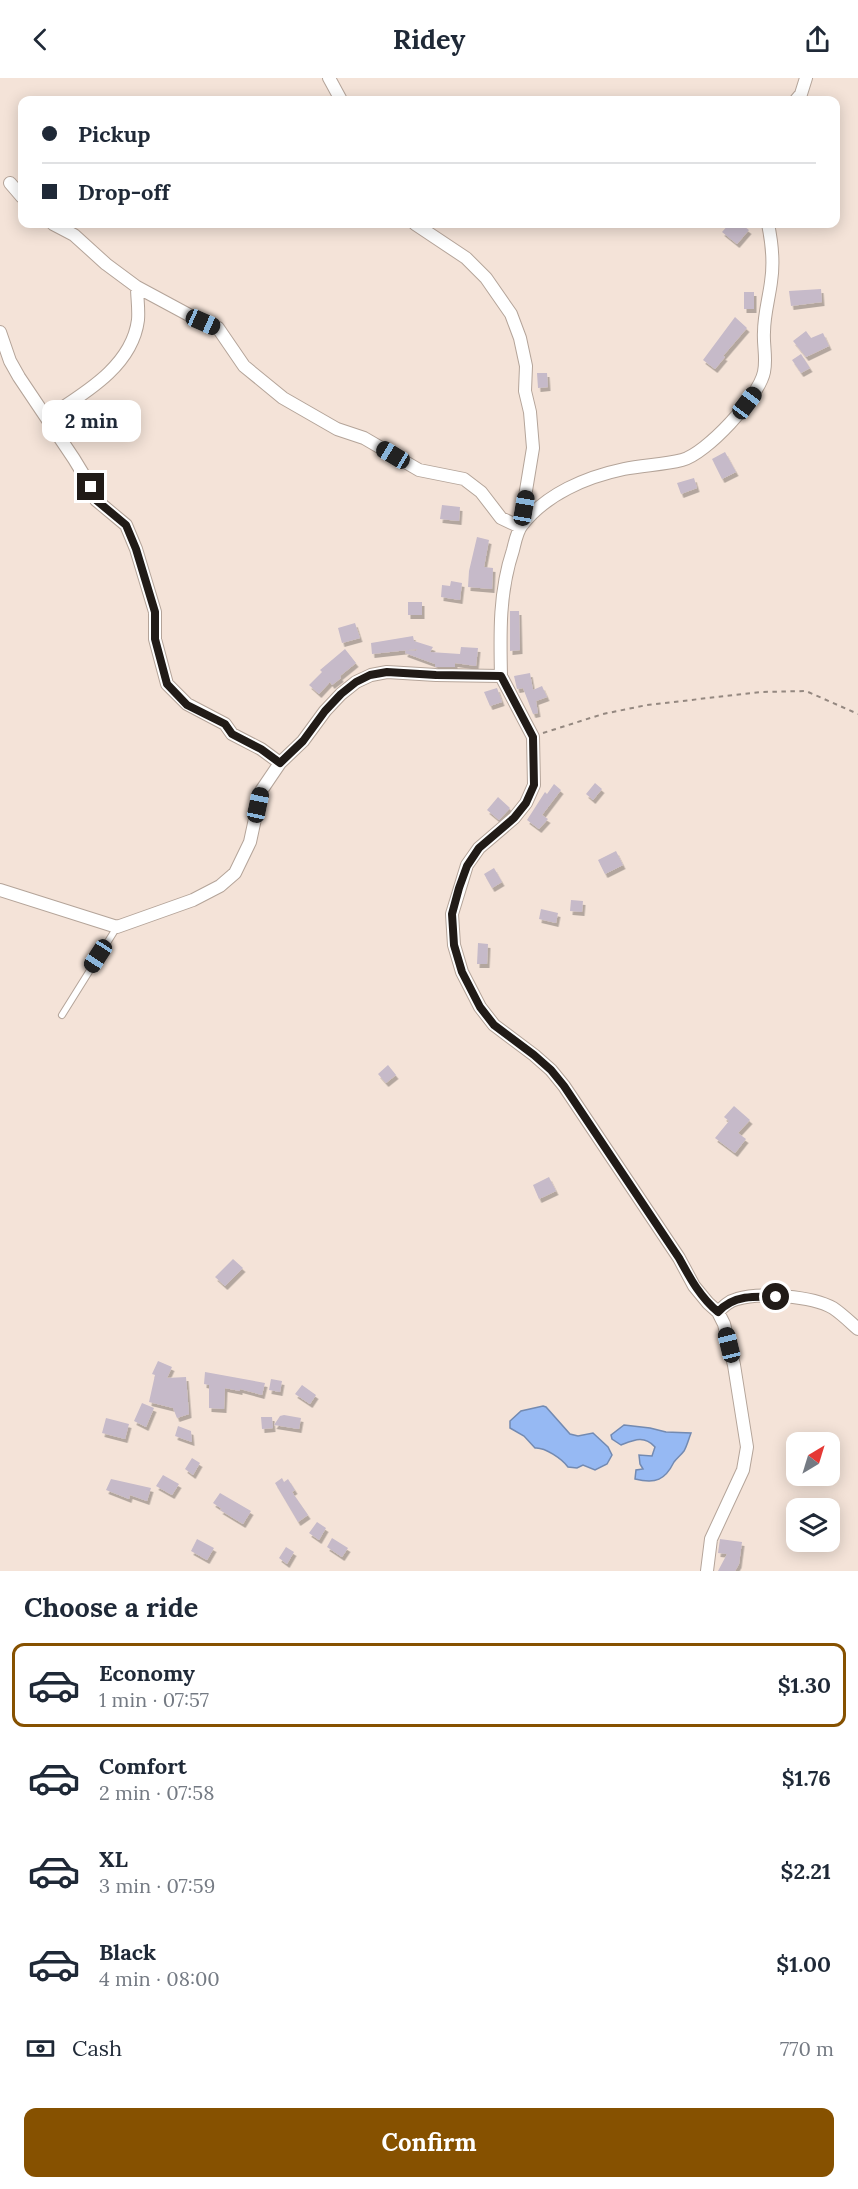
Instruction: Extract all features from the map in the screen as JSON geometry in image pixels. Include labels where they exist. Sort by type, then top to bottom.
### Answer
[{"type":"street","points":[[329,78],[339,96]]},
{"type":"street","points":[[799,96],[806,78]]},
{"type":"street","points":[[10,183],[18,192]]},
{"type":"street","points":[[61,228],[74,235],[106,264],[137,287],[218,328],[244,366],[283,398],[337,429],[364,438],[419,470],[464,479],[481,492],[501,518],[520,527]]},
{"type":"street","points":[[421,228],[466,258],[486,278],[511,314],[520,338],[526,366],[525,391],[530,412],[533,447],[520,527],[505,573],[500,606],[501,676],[533,737],[534,785],[526,803],[514,818],[479,848],[467,866],[452,914],[454,945],[462,972],[480,1007],[494,1025],[543,1063],[564,1086],[679,1258],[694,1286],[718,1312],[724,1324],[734,1365],[747,1447],[743,1470],[711,1539],[706,1571]]},
{"type":"street","points":[[520,527],[554,494],[623,469],[684,460],[711,441],[739,414],[757,389],[764,374],[766,352],[764,332],[772,279],[772,242],[769,228]]},
{"type":"street","points":[[48,417],[99,383],[127,351],[138,321],[137,287]]},
{"type":"street","points":[[0,332],[10,361],[48,417],[91,487],[96,500],[126,525],[136,549],[155,612],[155,639],[167,684],[187,705],[225,724],[232,734],[261,749],[280,763]]},
{"type":"street","points":[[0,890],[117,927],[193,900],[220,886],[235,873],[250,842],[261,791],[280,763],[303,741],[325,711],[356,682],[370,675],[387,672],[501,676]]},
{"type":"street","points":[[718,1312],[725,1305],[737,1299],[758,1296],[795,1298],[832,1308],[858,1329]]},
{"type":"lane","points":[[62,1015],[117,927]]},
{"type":"path","points":[[533,737],[603,714],[647,705],[761,692],[806,691],[858,714]]},
{"type":"water","points":[[543,1406],[570,1434],[578,1436],[593,1433],[608,1447],[612,1455],[607,1464],[595,1470],[583,1465],[577,1468],[568,1467],[553,1454],[544,1449],[535,1448],[524,1436],[510,1428],[510,1421],[521,1411]]},
{"type":"water","points":[[624,1425],[666,1432],[691,1433],[684,1451],[667,1473],[659,1479],[649,1481],[635,1479],[636,1470],[643,1469],[639,1455],[652,1456],[655,1447],[643,1440],[621,1445],[612,1439],[611,1435]]},
{"type":"building","points":[[726,228],[749,230],[737,244],[722,232]]},
{"type":"building","points":[[821,289],[822,302],[791,306],[789,291]]},
{"type":"building","points":[[744,292],[754,292],[754,309],[744,309]]},
{"type":"building","points":[[735,317],[747,328],[715,369],[703,360]]},
{"type":"building","points":[[806,331],[811,338],[823,333],[829,346],[806,357],[793,341]]},
{"type":"building","points":[[801,354],[810,368],[801,373],[792,360]]},
{"type":"building","points":[[537,373],[547,373],[548,387],[538,388]]},
{"type":"building","points":[[725,452],[736,472],[722,479],[712,459]]},
{"type":"building","points":[[694,478],[697,488],[681,494],[677,483]]},
{"type":"building","points":[[442,505],[460,507],[459,521],[440,519]]},
{"type":"building","points":[[477,537],[489,540],[484,567],[493,568],[492,589],[468,587],[469,571]]},
{"type":"building","points":[[451,581],[462,583],[460,600],[441,597],[442,585],[450,586]]},
{"type":"building","points":[[408,602],[422,602],[422,615],[408,615]]},
{"type":"building","points":[[510,611],[519,611],[520,650],[510,651]]},
{"type":"building","points":[[355,623],[360,638],[342,643],[338,628]]},
{"type":"building","points":[[413,636],[414,641],[433,647],[430,652],[460,654],[461,647],[478,648],[476,666],[455,663],[455,667],[435,667],[435,664],[405,653],[406,650],[372,654],[371,643]]},
{"type":"building","points":[[345,649],[356,663],[332,685],[330,682],[319,694],[309,685],[322,672],[320,670]]},
{"type":"building","points":[[530,673],[533,690],[542,686],[547,697],[536,701],[538,713],[533,714],[523,688],[517,689],[514,676]]},
{"type":"building","points":[[497,688],[502,702],[490,706],[484,692]]},
{"type":"building","points":[[595,783],[602,789],[593,800],[586,794]]},
{"type":"building","points":[[554,784],[561,790],[542,815],[548,819],[539,829],[527,820],[545,792],[547,794]]},
{"type":"building","points":[[498,797],[510,808],[499,820],[487,810]]},
{"type":"building","points":[[616,851],[623,865],[605,874],[598,860]]},
{"type":"building","points":[[494,868],[502,882],[492,888],[484,874]]},
{"type":"building","points":[[571,900],[583,901],[582,912],[570,911]]},
{"type":"building","points":[[541,909],[558,913],[556,923],[539,919]]},
{"type":"building","points":[[478,943],[488,944],[487,964],[477,964]]},
{"type":"building","points":[[388,1065],[396,1075],[386,1083],[378,1074]]},
{"type":"building","points":[[734,1106],[750,1120],[738,1133],[746,1139],[735,1153],[715,1138],[729,1121],[724,1117]]},
{"type":"building","points":[[549,1177],[556,1191],[539,1199],[533,1185]]},
{"type":"building","points":[[233,1259],[243,1268],[225,1286],[215,1277]]},
{"type":"building","points":[[158,1361],[172,1367],[167,1378],[186,1377],[189,1414],[177,1418],[173,1408],[149,1402],[155,1375],[152,1374]]},
{"type":"building","points":[[205,1372],[265,1383],[262,1395],[240,1389],[240,1391],[225,1388],[224,1409],[209,1408],[209,1385],[204,1384]]},
{"type":"building","points":[[271,1379],[282,1381],[280,1392],[269,1390]]},
{"type":"building","points":[[302,1385],[316,1395],[310,1404],[295,1394]]},
{"type":"building","points":[[142,1403],[154,1408],[146,1427],[134,1421]]},
{"type":"building","points":[[280,1416],[301,1418],[299,1429],[274,1425]]},
{"type":"building","points":[[261,1417],[272,1417],[273,1428],[262,1429]]},
{"type":"building","points":[[106,1418],[129,1424],[125,1439],[102,1433]]},
{"type":"building","points":[[178,1426],[191,1431],[192,1442],[175,1436]]},
{"type":"building","points":[[192,1458],[200,1463],[193,1475],[185,1469]]},
{"type":"building","points":[[163,1475],[179,1484],[172,1495],[156,1486]]},
{"type":"building","points":[[282,1478],[284,1482],[288,1479],[295,1490],[292,1492],[308,1515],[298,1522],[275,1483]]},
{"type":"building","points":[[111,1479],[151,1488],[147,1501],[130,1495],[129,1499],[106,1490]]},
{"type":"building","points":[[220,1493],[251,1511],[243,1524],[213,1503]]},
{"type":"building","points":[[317,1522],[326,1528],[319,1540],[309,1533]]},
{"type":"building","points":[[332,1538],[348,1548],[342,1557],[327,1547]]},
{"type":"building","points":[[197,1539],[214,1548],[207,1560],[191,1551]]},
{"type":"building","points":[[720,1539],[742,1542],[739,1564],[735,1571],[718,1571],[727,1554],[718,1553]]},
{"type":"building","points":[[286,1547],[294,1552],[287,1564],[279,1558]]},
{"type":"route","points":[[91,487],[96,500],[126,525],[136,549],[155,612],[155,639],[167,684],[187,705],[225,724],[232,734],[261,749],[280,763],[303,741],[341,694],[356,682],[370,675],[387,672],[501,676],[533,737],[534,785],[526,803],[514,818],[479,848],[467,866],[452,914],[454,945],[462,972],[480,1007],[494,1025],[534,1055],[564,1086],[599,1142],[622,1171],[679,1258],[694,1286],[708,1303],[718,1312],[725,1305],[737,1299],[758,1296],[776,1297]]}]
